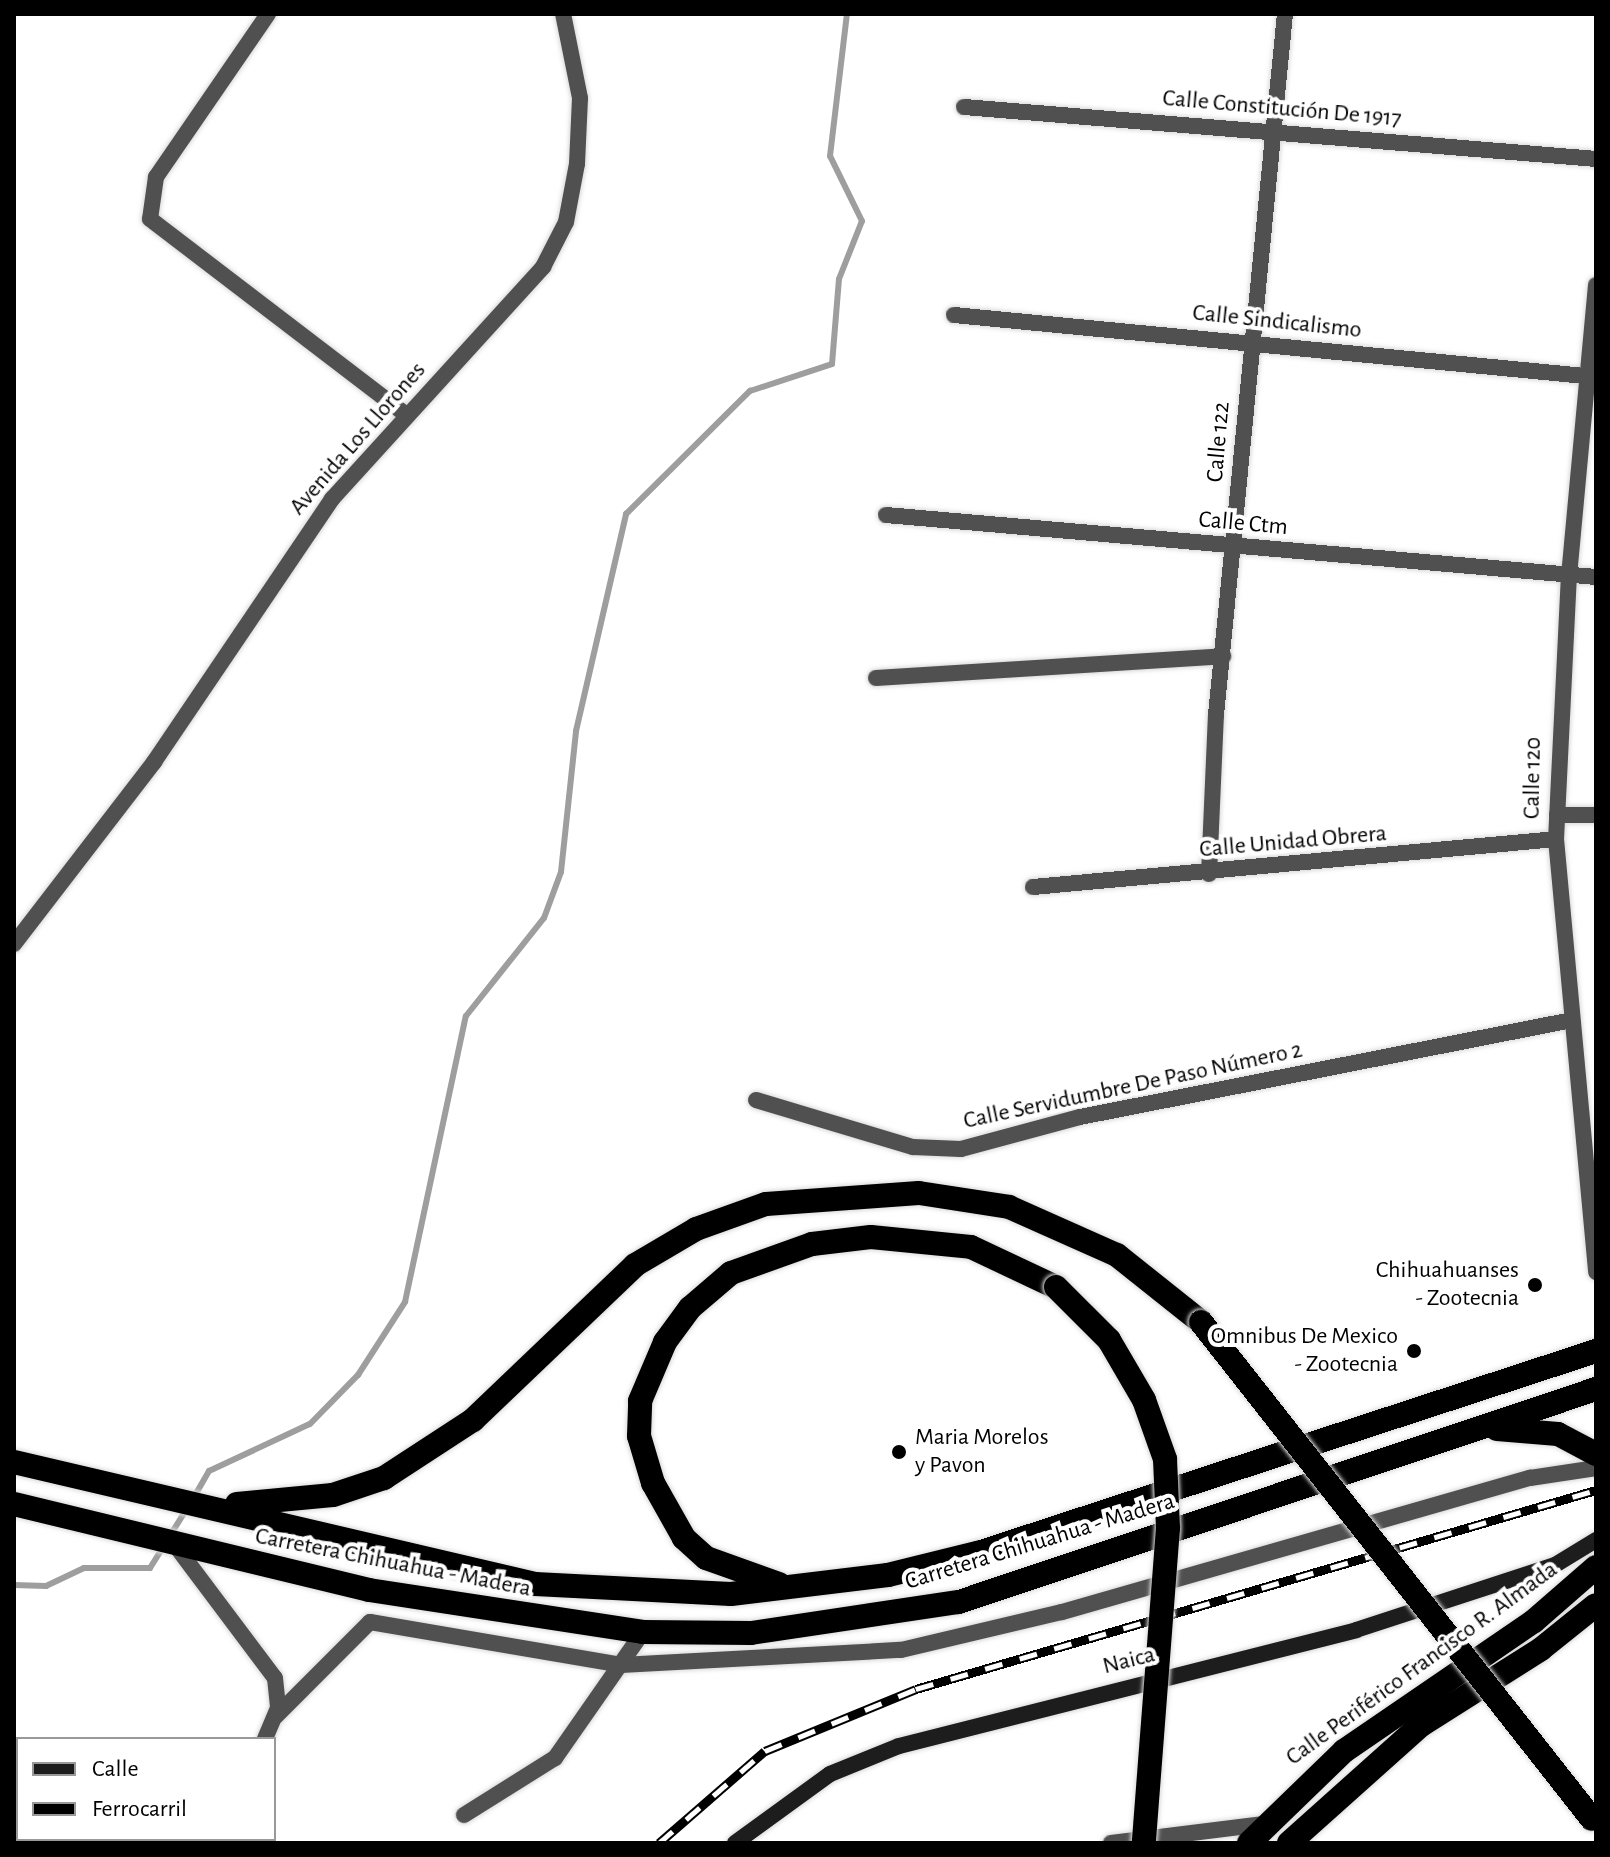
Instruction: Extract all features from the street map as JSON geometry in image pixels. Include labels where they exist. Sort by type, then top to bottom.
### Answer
[{"type":"highway","points":[[195,1503],[333,1495],[384,1478],[473,1420],[635,1265],[721,1217],[778,1202],[919,1193],[1009,1207],[1117,1255],[1201,1322],[1594,1822]]},
{"type":"highway","points":[[786,1586],[706,1558],[653,1483],[639,1436],[640,1401],[665,1342],[690,1308],[731,1273],[812,1244],[871,1237],[971,1247],[1056,1287],[1109,1340],[1144,1400],[1165,1459],[1168,1528],[1144,1843]]},
{"type":"highway","name":"Carretera Chihuahua - Madera","points":[[14,1462],[535,1584],[661,1596],[888,1575],[981,1552],[1596,1351]]},
{"type":"highway","name":"Carretera Chihuahua - Madera","points":[[14,1504],[169,1546],[369,1590],[643,1632],[751,1633],[943,1606],[1596,1389]]},
{"type":"highway","points":[[1479,1429],[1558,1434],[1596,1454]]},
{"type":"highway","name":"Calle Periférico Francisco R. Almada","points":[[1257,1833],[1344,1751],[1534,1621],[1596,1567]]},
{"type":"highway","name":"Calle Periférico Francisco R. Almada","points":[[1289,1843],[1421,1725],[1541,1649],[1596,1605]]},
{"type":"street","points":[[268,14],[156,177],[150,219],[406,415]]},
{"type":"street","name":"Avenida Los Llorones","points":[[14,944],[154,762],[332,499],[406,415],[509,314],[566,222],[580,98],[563,14]]},
{"type":"street","name":"Calle 122","points":[[1209,874],[1223,656],[1285,14]]},
{"type":"street","name":"Calle Constitución De 1917","points":[[964,107],[1596,159]]},
{"type":"street","name":"Calle 120","points":[[1596,285],[1592,376],[1569,574],[1556,839],[1596,1272]]},
{"type":"street","name":"Calle Sindicalismo","points":[[954,315],[1592,376]]},
{"type":"street","name":"Calle Ctm","points":[[886,515],[1233,548],[1596,577]]},
{"type":"street","points":[[876,678],[1223,656]]},
{"type":"street","points":[[1557,815],[1596,815]]},
{"type":"street","name":"Calle Unidad Obrera","points":[[1033,887],[1209,874],[1556,839]]},
{"type":"street","name":"Calle Servidumbre De Paso Número 2","points":[[756,1100],[913,1147],[961,1149],[1080,1117],[1572,1020]]},
{"type":"street","points":[[276,1716],[370,1622],[621,1665],[901,1650],[1062,1612],[1530,1478],[1596,1468]]},
{"type":"street","name":"Naica","points":[[735,1843],[830,1774],[899,1746],[1356,1630],[1555,1565],[1596,1540]]},
{"type":"street","points":[[169,1546],[268,1665],[279,1693],[276,1716],[266,1737]]},
{"type":"street","name":"Naica","points":[[1555,1565],[1596,1567]]},
{"type":"street","points":[[464,1815],[555,1758],[643,1632]]},
{"type":"street","points":[[1111,1843],[1257,1833]]},
{"type":"waterway","points":[[194,1497],[209,1471],[310,1424],[358,1375],[405,1302],[466,1016],[544,918],[561,872],[576,731],[626,514],[750,391],[832,364],[839,279],[862,221],[830,156],[847,14]]},
{"type":"waterway","points":[[171,1534],[186,1510]]},
{"type":"waterway","points":[[14,1585],[46,1586],[84,1568],[150,1568],[163,1547]]},
{"type":"railway","points":[[659,1843],[765,1751],[916,1689],[1596,1490]]},
{"type":"place","name":"Chihuahuanses - Zootecnia","points":[[1535,1285]]},
{"type":"place","name":"Omnibus De Mexico - Zootecnia","points":[[1414,1351]]},
{"type":"place","name":"Maria Morelos y Pavon","points":[[899,1452]]}]
